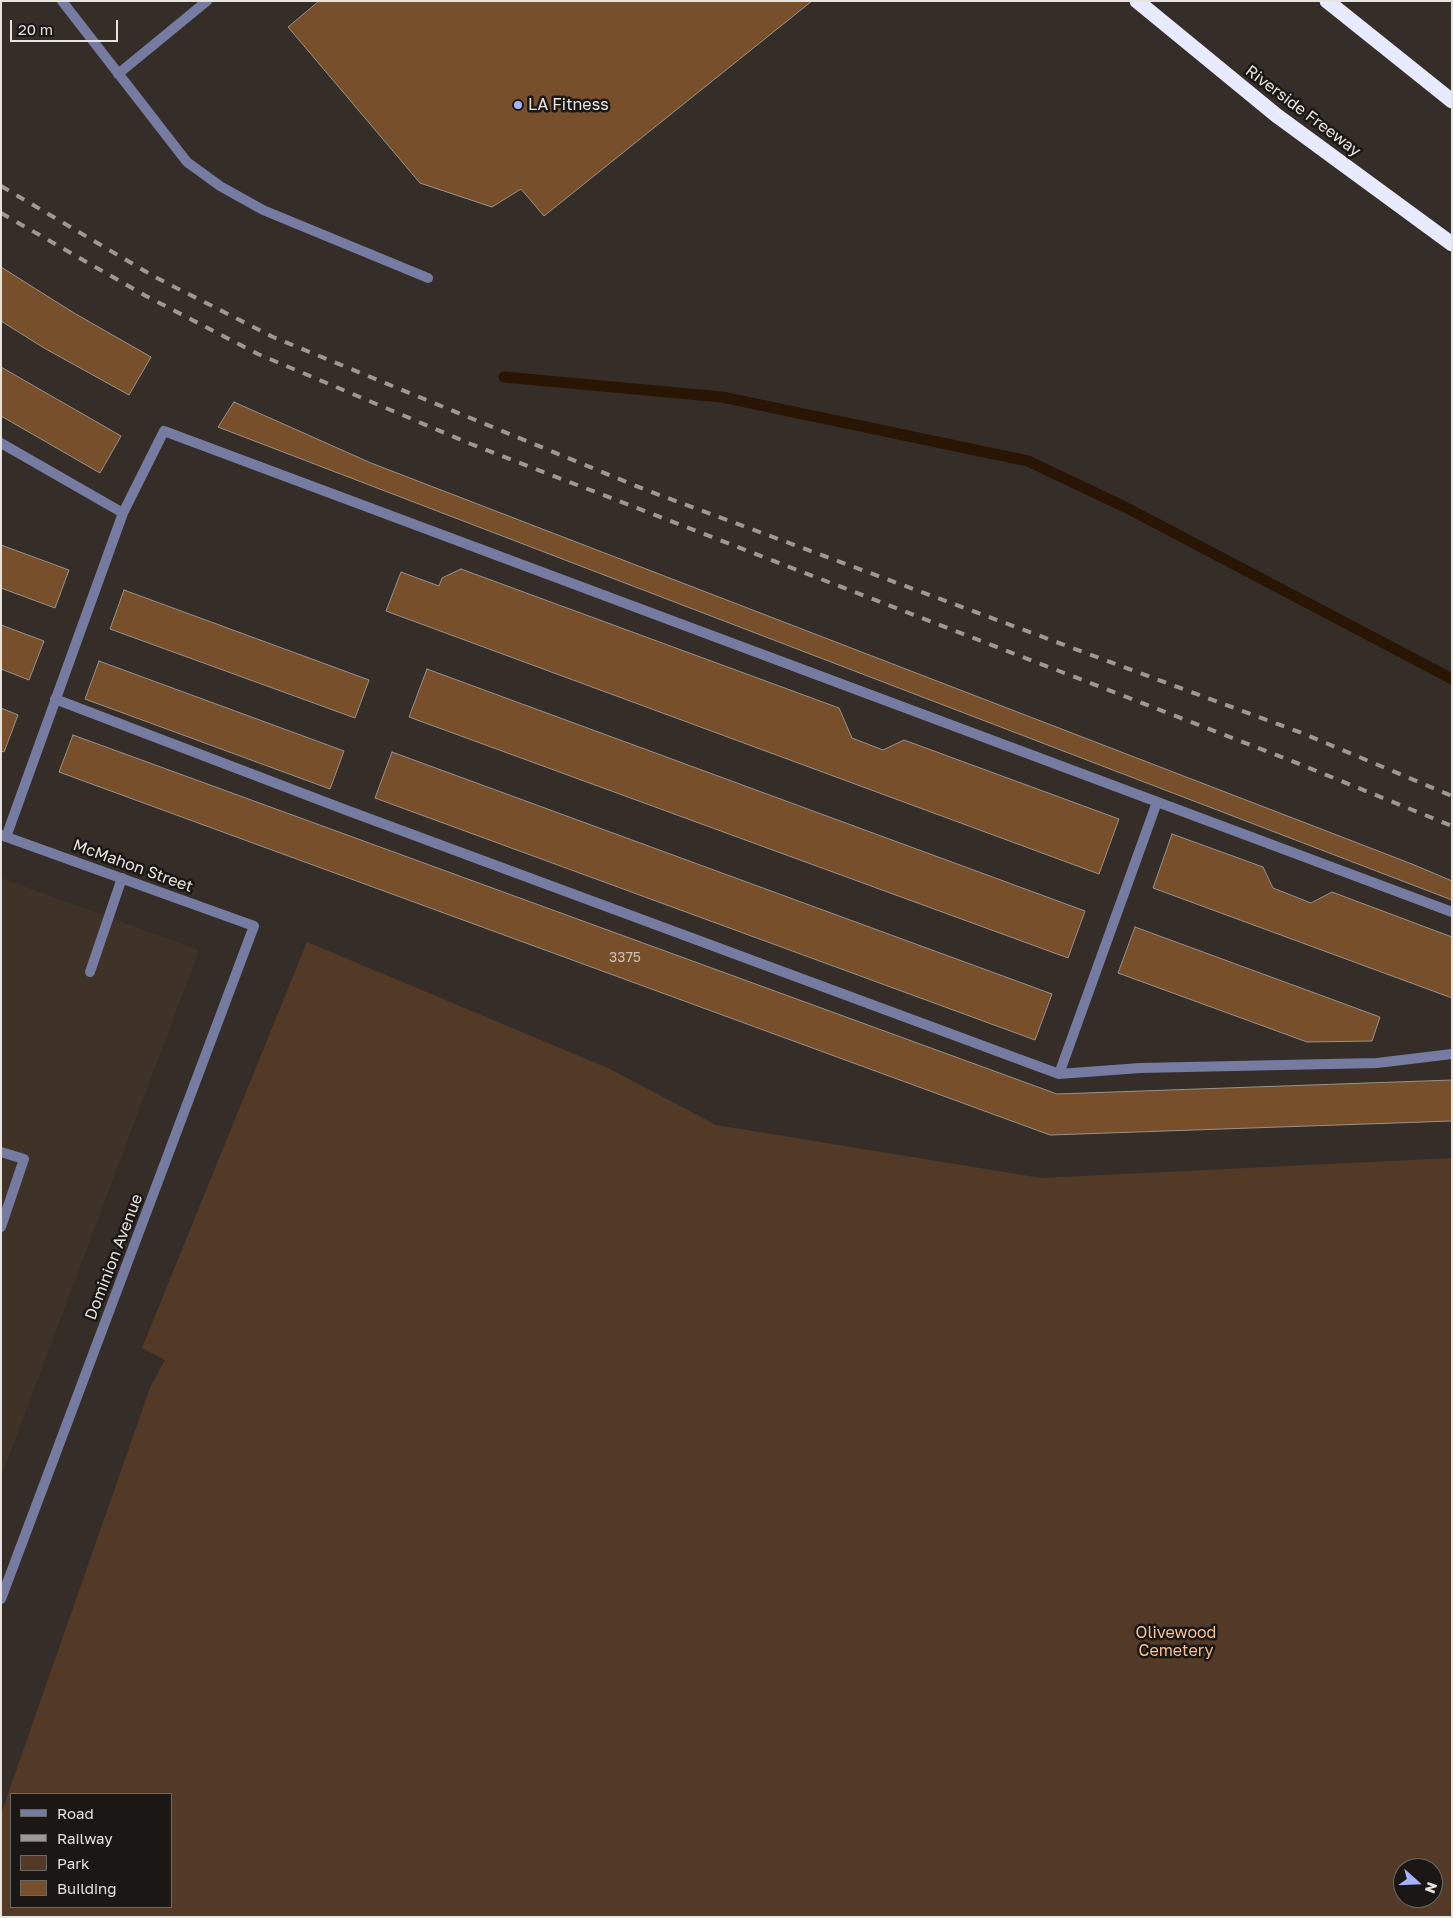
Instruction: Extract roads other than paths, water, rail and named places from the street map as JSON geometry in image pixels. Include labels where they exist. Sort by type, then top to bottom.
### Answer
[{"type":"highway","name":"Riverside Freeway","points":[[1137,1],[1276,115],[1452,244]]},
{"type":"highway","points":[[1327,1],[1452,101]]},
{"type":"highway","points":[[1433,86],[1452,95]]},
{"type":"street","points":[[62,1],[187,162],[220,186],[263,210],[428,278]]},
{"type":"street","points":[[118,74],[208,1]]},
{"type":"street","points":[[4,836],[123,512],[164,431],[1452,912]]},
{"type":"street","points":[[1,443],[123,512]]},
{"type":"street","points":[[55,699],[346,810],[1059,1074],[1140,1068],[1377,1063],[1452,1054]]},
{"type":"street","points":[[1059,1074],[1158,802]]},
{"type":"street","name":"McMahon Street","points":[[4,836],[254,926]]},
{"type":"street","points":[[90,972],[122,878]]},
{"type":"street","name":"Dominion Avenue","points":[[1,1599],[254,926]]},
{"type":"street","points":[[1,1152],[24,1159],[1,1227]]},
{"type":"waterway","points":[[504,377],[722,397],[1028,461],[1127,508],[1452,679]]},
{"type":"railway","points":[[1,186],[155,277],[273,337],[646,490],[1302,733],[1452,796]]},
{"type":"railway","points":[[1,213],[146,296],[258,354],[471,444],[1287,759],[1452,826]]},
{"type":"place","name":"LA Fitness","points":[[518,105]]},
{"type":"park label","name":"Olivewood Cemetery","points":[[1176,1642]]}]
